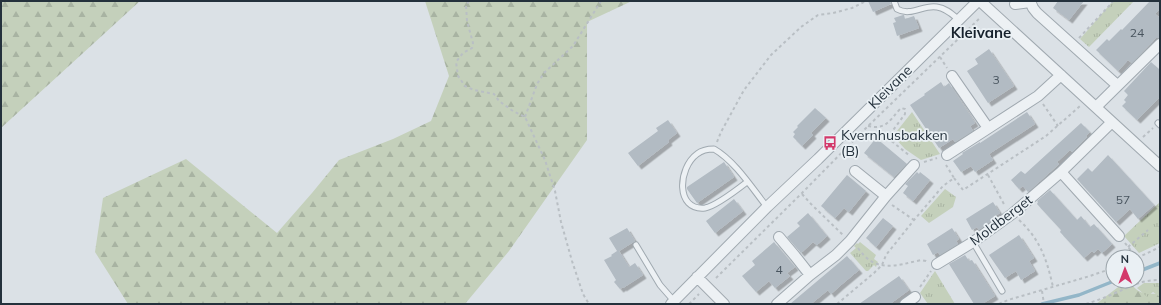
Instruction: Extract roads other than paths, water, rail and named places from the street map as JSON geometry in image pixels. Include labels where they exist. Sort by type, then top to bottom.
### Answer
[{"type":"street","name":"Kleivane","points":[[672,302],[767,207],[979,1]]},
{"type":"street","points":[[979,1],[1160,166]]},
{"type":"street","points":[[1015,4],[1030,2],[1037,13],[1117,85]]},
{"type":"street","points":[[1096,107],[1160,44]]},
{"type":"street","points":[[947,155],[1038,96],[1061,75]]},
{"type":"street","points":[[952,76],[988,128]]},
{"type":"street","name":"Moldberget","points":[[937,264],[973,242],[1012,214],[1062,172],[1112,122]]},
{"type":"street","points":[[777,304],[810,275],[836,255],[850,241],[885,197],[914,165]]},
{"type":"street","points":[[855,171],[885,197]]},
{"type":"street","points":[[1062,172],[1119,236]]},
{"type":"street","points":[[779,237],[810,275]]},
{"type":"street","points":[[697,277],[724,304]]},
{"type":"street","points":[[906,304],[917,294]]},
{"type":"lane","points":[[894,1],[897,9],[904,12],[936,6],[945,9],[959,20]]},
{"type":"lane","points":[[747,182],[736,191],[708,207],[699,208],[686,200],[682,185],[687,166],[697,154],[708,149],[714,149],[723,154],[731,162],[747,182],[767,207]]},
{"type":"lane","points":[[973,242],[1002,291]]},
{"type":"lane","points":[[636,245],[672,302]]},
{"type":"waterway","points":[[1145,269],[1160,263]]},
{"type":"waterway","points":[[1042,304],[1079,295],[1105,285]]},
{"type":"place","name":"Kvernhusbakken (B)","points":[[830,143]]},
{"type":"district","name":"Kleivane","points":[[981,32]]}]
